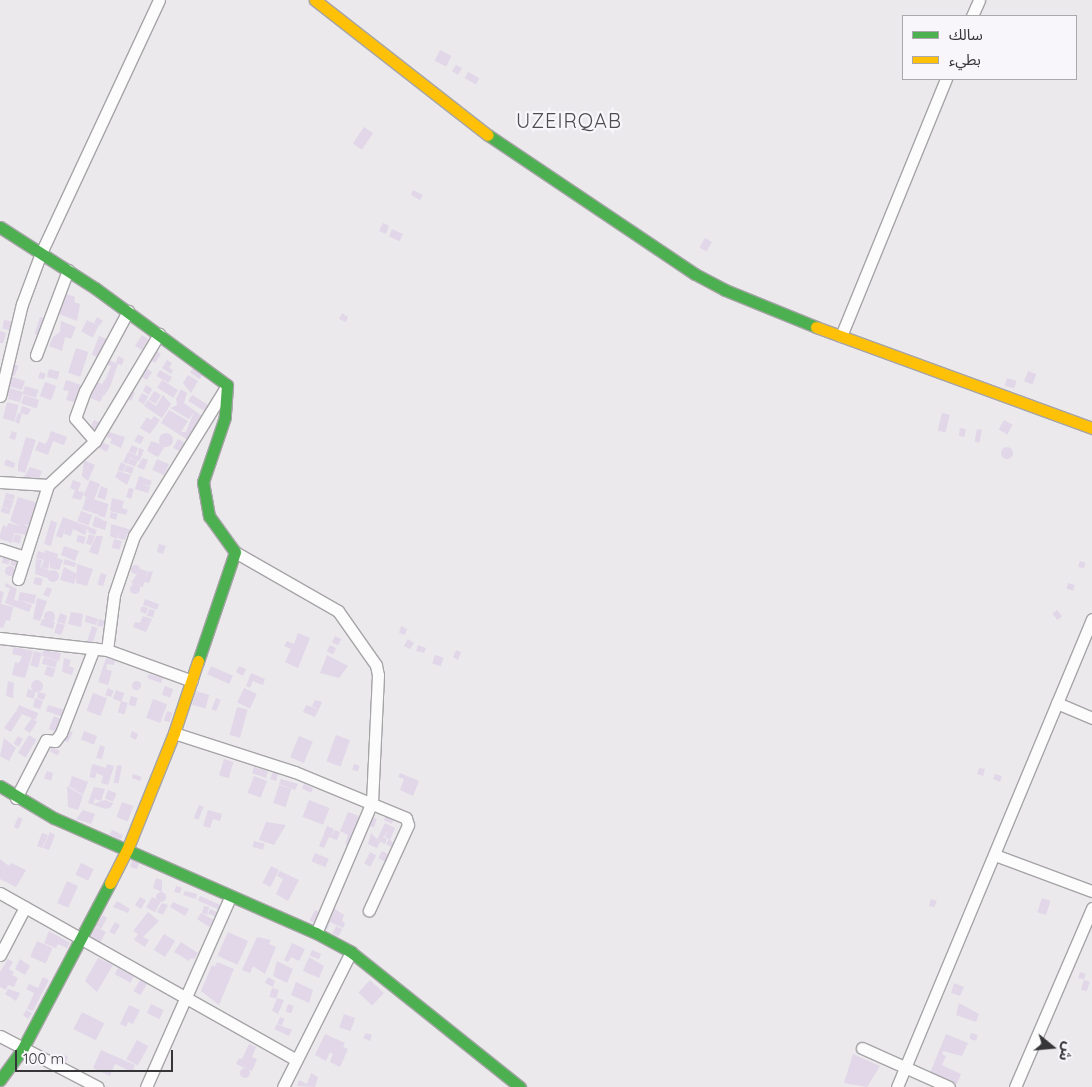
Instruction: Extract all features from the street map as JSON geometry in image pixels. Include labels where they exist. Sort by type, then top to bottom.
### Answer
[{"type":"street","points":[[0,396],[22,304],[41,253],[159,0]]},
{"type":"street","points":[[315,0],[473,125],[695,274],[725,290],[841,336],[1092,428]]},
{"type":"street","points":[[972,15],[979,0]]},
{"type":"street","points":[[841,336],[946,80]]},
{"type":"street","points":[[0,227],[128,311],[227,385]]},
{"type":"street","points":[[36,355],[68,270]]},
{"type":"street","points":[[95,441],[75,418],[88,386],[128,311]]},
{"type":"street","points":[[18,579],[48,485],[95,441],[159,334]]},
{"type":"street","points":[[227,385],[225,417],[202,482],[209,516],[235,552],[338,611],[373,659],[378,675],[372,802],[316,933]]},
{"type":"street","points":[[107,650],[114,595],[134,536],[227,385]]},
{"type":"street","points":[[0,482],[48,485]]},
{"type":"street","points":[[0,549],[25,557]]},
{"type":"street","points":[[0,1080],[15,1055],[23,1048],[127,850],[174,733],[235,552]]},
{"type":"street","points":[[897,1087],[1092,619]]},
{"type":"street","points":[[0,638],[107,650],[192,681]]},
{"type":"street","points":[[16,798],[46,740],[55,741],[60,733],[94,648]]},
{"type":"street","points":[[1056,703],[1092,718]]},
{"type":"street","points":[[174,733],[295,772],[372,802],[408,820],[370,910]]},
{"type":"street","points":[[0,786],[16,798],[230,897],[316,933],[351,952],[520,1087]]},
{"type":"street","points":[[995,855],[1092,891]]},
{"type":"street","points":[[0,893],[296,1060]]},
{"type":"street","points":[[146,1087],[187,998],[230,897]]},
{"type":"street","points":[[0,955],[26,907]]},
{"type":"street","points":[[1015,1087],[1092,908]]},
{"type":"street","points":[[283,1087],[351,952]]},
{"type":"street","points":[[0,1036],[98,1087]]},
{"type":"street","points":[[862,1048],[949,1087]]},
{"type":"building","points":[[440,50],[452,56],[446,67],[435,61]]},
{"type":"building","points":[[456,65],[462,68],[458,75],[452,71]]},
{"type":"building","points":[[468,72],[479,78],[476,84],[465,78]]},
{"type":"building","points":[[364,127],[373,133],[362,150],[353,144]]},
{"type":"building","points":[[413,190],[423,195],[420,200],[411,195]]},
{"type":"building","points":[[383,223],[389,226],[386,234],[379,231]]},
{"type":"building","points":[[392,229],[403,234],[400,241],[389,236]]},
{"type":"building","points":[[705,238],[712,242],[706,252],[700,248]]},
{"type":"building","points":[[64,293],[75,297],[74,302],[80,304],[77,321],[57,313]]},
{"type":"building","points":[[342,313],[348,317],[346,322],[339,319]]},
{"type":"building","points":[[40,317],[46,319],[40,336],[34,334]]},
{"type":"building","points":[[97,317],[103,321],[99,326],[94,323]]},
{"type":"building","points":[[4,320],[15,322],[13,331],[2,329]]},
{"type":"building","points":[[87,320],[99,326],[93,337],[81,332]]},
{"type":"building","points":[[61,321],[76,327],[71,339],[65,337],[62,351],[49,346],[53,337],[60,332]]},
{"type":"building","points":[[0,331],[6,333],[3,343],[0,343]]},
{"type":"building","points":[[142,335],[148,339],[142,350],[135,346]]},
{"type":"building","points":[[99,336],[107,339],[100,358],[92,355]]},
{"type":"building","points":[[76,348],[88,352],[80,377],[68,373]]},
{"type":"building","points":[[157,351],[161,354],[155,363],[151,361]]},
{"type":"building","points":[[118,356],[124,359],[122,365],[118,364],[110,387],[104,396],[96,393],[103,396],[100,402],[88,397],[94,381],[102,384],[106,378],[111,366],[105,364],[107,359],[116,363]]},
{"type":"building","points":[[167,360],[172,363],[169,368],[173,370],[171,374],[162,368]]},
{"type":"building","points":[[14,364],[19,366],[15,376],[10,374]]},
{"type":"building","points":[[195,365],[205,372],[200,379],[190,372]]},
{"type":"building","points":[[146,368],[152,372],[147,380],[140,376]]},
{"type":"building","points":[[49,369],[60,372],[58,380],[47,377]]},
{"type":"building","points":[[160,370],[172,377],[169,383],[156,376]]},
{"type":"building","points":[[1028,371],[1036,374],[1032,384],[1024,381]]},
{"type":"building","points":[[40,372],[46,374],[44,380],[38,378]]},
{"type":"building","points":[[7,375],[25,381],[22,390],[8,386]]},
{"type":"building","points":[[188,375],[198,381],[191,393],[183,383]]},
{"type":"building","points":[[1007,378],[1017,381],[1014,389],[1005,386]]},
{"type":"building","points":[[66,380],[84,386],[78,403],[66,400],[69,391],[63,390]]},
{"type":"building","points":[[162,380],[178,390],[173,398],[157,388]]},
{"type":"building","points":[[45,382],[56,386],[51,400],[40,396]]},
{"type":"building","points":[[146,385],[152,389],[149,395],[143,391]]},
{"type":"building","points":[[25,386],[38,390],[36,398],[23,394]]},
{"type":"building","points":[[6,387],[23,392],[20,402],[8,399],[9,396],[4,394]]},
{"type":"building","points":[[181,389],[187,393],[184,403],[202,416],[188,440],[161,423],[169,410],[188,421],[181,432],[186,432],[194,412],[189,419],[170,408],[177,405],[176,399]]},
{"type":"building","points":[[132,391],[135,393],[131,401],[127,398]]},
{"type":"building","points":[[154,391],[161,395],[156,404],[149,400]]},
{"type":"building","points":[[142,393],[148,396],[144,404],[138,401]]},
{"type":"building","points":[[24,395],[39,400],[36,409],[21,404]]},
{"type":"building","points":[[163,395],[171,404],[162,418],[144,406],[148,400],[156,406]]},
{"type":"building","points":[[192,395],[208,405],[204,411],[188,401]]},
{"type":"building","points":[[7,402],[19,405],[15,421],[3,418]]},
{"type":"building","points":[[22,406],[31,409],[28,415],[20,413]]},
{"type":"building","points":[[18,413],[22,414],[19,424],[15,422]]},
{"type":"building","points":[[942,413],[950,415],[945,432],[938,430]]},
{"type":"building","points":[[154,416],[160,420],[150,434],[140,428],[147,417],[151,420]]},
{"type":"building","points":[[94,420],[101,423],[98,431],[90,428]]},
{"type":"building","points":[[1004,420],[1013,425],[1007,434],[999,430]]},
{"type":"building","points":[[960,428],[966,429],[965,437],[959,436]]},
{"type":"building","points":[[977,429],[982,430],[979,443],[975,442]]},
{"type":"building","points":[[12,431],[17,433],[15,440],[9,438]]},
{"type":"building","points":[[51,431],[67,437],[64,445],[53,441],[48,455],[35,450],[39,441],[45,444]]},
{"type":"building","points":[[109,432],[125,437],[121,448],[110,443],[112,439],[107,437]]},
{"type":"building","points":[[163,433],[169,433],[173,440],[169,447],[163,447],[159,443],[159,437]]},
{"type":"building","points":[[138,434],[144,437],[141,444],[134,441]]},
{"type":"building","points":[[26,437],[36,440],[25,473],[18,471],[18,464]]},
{"type":"building","points":[[178,439],[187,444],[182,453],[173,448]]},
{"type":"building","points":[[101,441],[110,446],[106,452],[98,447]]},
{"type":"building","points":[[151,441],[165,446],[158,457],[147,451]]},
{"type":"building","points":[[132,445],[138,448],[135,454],[129,451]]},
{"type":"building","points":[[1005,447],[1009,447],[1013,453],[1009,459],[1005,459],[1001,455],[1001,451]]},
{"type":"building","points":[[139,448],[144,450],[139,462],[130,457],[127,464],[123,462],[128,452],[138,456]]},
{"type":"building","points":[[130,458],[137,461],[135,467],[128,464]]},
{"type":"building","points":[[143,458],[148,460],[144,470],[137,467]]},
{"type":"building","points":[[6,459],[15,463],[14,468],[4,465]]},
{"type":"building","points":[[157,459],[169,464],[164,475],[152,470]]},
{"type":"building","points":[[84,460],[95,465],[88,481],[82,476]]},
{"type":"building","points":[[121,462],[126,465],[123,472],[118,470]]},
{"type":"building","points":[[127,465],[134,468],[132,474],[124,471]]},
{"type":"building","points":[[30,467],[42,471],[38,481],[24,477]]},
{"type":"building","points":[[118,471],[131,475],[127,485],[115,477]]},
{"type":"building","points":[[139,476],[152,481],[150,486],[141,484],[150,487],[148,493],[135,489]]},
{"type":"building","points":[[73,480],[81,483],[78,491],[84,492],[81,500],[72,498],[75,490],[70,488]]},
{"type":"building","points":[[90,480],[100,484],[94,500],[84,496]]},
{"type":"building","points":[[101,486],[108,489],[105,500],[97,497]]},
{"type":"building","points":[[129,488],[134,489],[131,499],[126,497]]},
{"type":"building","points":[[6,493],[15,495],[14,500],[5,498]]},
{"type":"building","points":[[18,497],[38,503],[31,526],[24,524],[28,527],[26,535],[14,533],[12,543],[0,539],[0,535],[3,525],[7,527],[8,523],[20,526],[10,521]]},
{"type":"building","points":[[86,497],[102,502],[98,514],[82,509]]},
{"type":"building","points":[[5,498],[14,501],[11,509],[2,507]]},
{"type":"building","points":[[112,498],[124,501],[122,508],[128,510],[126,515],[110,511]]},
{"type":"building","points":[[102,502],[109,504],[105,517],[98,515]]},
{"type":"building","points":[[2,507],[11,510],[9,515],[0,512]]},
{"type":"building","points":[[81,511],[92,515],[89,525],[77,521]]},
{"type":"building","points":[[111,512],[118,514],[116,520],[109,518]]},
{"type":"building","points":[[95,516],[107,522],[105,530],[92,526]]},
{"type":"building","points":[[63,517],[97,530],[95,535],[88,532],[89,530],[82,528],[87,530],[85,535],[73,529],[71,536],[64,534],[66,526],[62,538],[56,536]]},
{"type":"building","points":[[51,520],[57,523],[51,546],[44,544]]},
{"type":"building","points":[[111,524],[132,530],[130,538],[127,533],[125,540],[118,538],[120,530],[117,539],[110,536]]},
{"type":"building","points":[[15,534],[22,536],[20,544],[13,542]]},
{"type":"building","points":[[89,534],[95,536],[92,545],[86,544]]},
{"type":"building","points":[[78,535],[86,537],[84,544],[76,542]]},
{"type":"building","points":[[96,536],[103,536],[98,555],[89,552]]},
{"type":"building","points":[[114,539],[122,541],[120,550],[112,548]]},
{"type":"building","points":[[159,544],[166,546],[163,554],[157,552]]},
{"type":"building","points":[[64,546],[79,551],[75,561],[61,555]]},
{"type":"building","points":[[45,550],[58,554],[57,558],[63,560],[59,570],[50,568],[50,561],[48,569],[41,567],[44,560],[36,558],[38,551],[45,553]]},
{"type":"building","points":[[4,555],[11,557],[9,565],[2,563]]},
{"type":"building","points":[[12,558],[19,560],[17,567],[10,565]]},
{"type":"building","points":[[36,559],[42,560],[40,567],[49,570],[47,578],[35,574]]},
{"type":"building","points":[[65,559],[76,563],[75,567],[63,564]]},
{"type":"building","points":[[1080,561],[1086,563],[1084,569],[1078,567]]},
{"type":"building","points":[[77,564],[93,569],[87,586],[76,583]]},
{"type":"building","points":[[135,565],[139,569],[135,573],[131,569]]},
{"type":"building","points":[[8,566],[12,566],[15,571],[14,575],[8,576],[5,573],[5,569]]},
{"type":"building","points":[[64,567],[77,574],[74,584],[60,580]]},
{"type":"building","points":[[140,569],[147,571],[146,578],[148,571],[153,572],[149,583],[144,582],[143,587],[138,586],[141,576],[138,585],[131,583]]},
{"type":"building","points":[[51,570],[55,570],[59,576],[55,582],[51,582],[47,578],[47,574]]},
{"type":"building","points":[[101,573],[107,575],[103,586],[97,584]]},
{"type":"building","points":[[35,577],[43,579],[41,586],[33,584]]},
{"type":"building","points":[[6,583],[17,589],[14,600],[18,601],[20,592],[36,595],[34,604],[20,600],[32,605],[29,612],[5,603],[10,588],[5,587]]},
{"type":"building","points":[[1068,583],[1075,585],[1073,591],[1066,589]]},
{"type":"building","points":[[133,584],[137,584],[140,589],[139,593],[133,594],[130,591],[130,587]]},
{"type":"building","points":[[47,587],[52,589],[49,597],[43,595]]},
{"type":"building","points":[[0,591],[4,592],[1,604],[13,607],[10,621],[6,620],[3,628],[0,627]]},
{"type":"building","points":[[37,598],[47,601],[40,621],[33,619]]},
{"type":"building","points":[[145,599],[159,604],[157,610],[143,605]]},
{"type":"building","points":[[142,606],[148,608],[146,614],[140,611]]},
{"type":"building","points":[[149,609],[155,610],[153,617],[147,616]]},
{"type":"building","points":[[49,610],[55,616],[49,622],[43,616]]},
{"type":"building","points":[[1057,610],[1062,616],[1058,620],[1052,614]]},
{"type":"building","points":[[71,612],[83,614],[81,627],[68,624]]},
{"type":"building","points":[[60,613],[67,616],[65,624],[57,622]]},
{"type":"building","points":[[86,615],[98,619],[96,625],[85,622]]},
{"type":"building","points":[[143,616],[152,619],[146,632],[133,627],[135,622],[140,623]]},
{"type":"building","points":[[42,619],[55,622],[53,629],[40,625]]},
{"type":"building","points":[[99,619],[105,621],[103,627],[97,626]]},
{"type":"building","points":[[57,623],[65,625],[61,635],[54,633]]},
{"type":"building","points":[[92,626],[98,628],[93,643],[87,641]]},
{"type":"building","points":[[401,626],[407,629],[405,635],[399,633]]},
{"type":"building","points":[[298,633],[310,638],[298,668],[285,662],[291,649],[284,646],[287,641],[294,644]]},
{"type":"building","points":[[335,636],[341,639],[338,645],[332,642]]},
{"type":"building","points":[[408,639],[414,643],[410,649],[404,646]]},
{"type":"building","points":[[330,645],[336,648],[333,654],[327,651]]},
{"type":"building","points":[[418,645],[426,648],[424,653],[416,651]]},
{"type":"building","points":[[14,647],[33,651],[25,678],[12,675],[15,662],[19,663],[22,656],[12,654]]},
{"type":"building","points":[[43,650],[61,653],[59,661],[42,656]]},
{"type":"building","points":[[456,650],[461,652],[458,660],[453,657]]},
{"type":"building","points":[[34,651],[42,653],[38,667],[30,666]]},
{"type":"building","points":[[327,655],[348,666],[339,678],[320,673]]},
{"type":"building","points":[[435,655],[444,658],[441,666],[432,664]]},
{"type":"building","points":[[44,657],[57,661],[55,668],[42,664]]},
{"type":"building","points":[[64,658],[71,660],[69,666],[74,668],[72,675],[62,672]]},
{"type":"building","points":[[106,658],[115,661],[114,665],[107,664],[106,669],[112,671],[108,685],[98,682]]},
{"type":"building","points":[[47,666],[56,669],[53,677],[44,675]]},
{"type":"building","points":[[211,666],[233,676],[229,684],[207,674]]},
{"type":"building","points":[[239,666],[246,669],[243,676],[236,672]]},
{"type":"building","points":[[251,673],[265,679],[263,685],[253,681],[250,688],[246,686]]},
{"type":"building","points":[[149,674],[163,678],[161,683],[147,678]]},
{"type":"building","points":[[35,680],[39,680],[43,686],[39,692],[35,692],[31,688],[31,684]]},
{"type":"building","points":[[136,680],[141,685],[136,690],[131,685]]},
{"type":"building","points":[[8,681],[14,683],[13,698],[6,696]]},
{"type":"building","points":[[165,686],[173,689],[170,698],[162,694]]},
{"type":"building","points":[[108,688],[114,691],[111,697],[105,695]]},
{"type":"building","points":[[244,688],[257,694],[250,708],[237,703]]},
{"type":"building","points":[[28,689],[36,691],[34,699],[26,697]]},
{"type":"building","points":[[116,690],[124,693],[121,702],[113,698]]},
{"type":"building","points":[[196,691],[209,695],[205,708],[192,704]]},
{"type":"building","points":[[38,692],[46,694],[44,700],[37,698]]},
{"type":"building","points":[[93,693],[107,698],[101,716],[87,711]]},
{"type":"building","points":[[131,696],[138,698],[135,707],[129,705]]},
{"type":"building","points":[[35,698],[43,701],[40,709],[33,707]]},
{"type":"building","points":[[216,698],[221,700],[216,711],[212,709]]},
{"type":"building","points":[[153,699],[167,704],[160,723],[146,718]]},
{"type":"building","points":[[315,700],[322,702],[319,709],[312,706]]},
{"type":"building","points":[[121,701],[128,703],[124,714],[118,713]]},
{"type":"building","points":[[19,705],[38,713],[36,720],[16,711]]},
{"type":"building","points":[[48,705],[65,710],[63,717],[46,711]]},
{"type":"building","points":[[306,705],[319,709],[315,717],[303,712]]},
{"type":"building","points":[[237,707],[248,710],[240,738],[229,735]]},
{"type":"building","points":[[16,711],[22,714],[11,732],[4,728]]},
{"type":"building","points":[[167,711],[173,713],[170,722],[164,721]]},
{"type":"building","points":[[54,716],[61,719],[56,732],[49,729]]},
{"type":"building","points":[[32,718],[37,722],[30,733],[24,729]]},
{"type":"building","points":[[66,730],[73,732],[68,742],[62,740]]},
{"type":"building","points":[[84,731],[97,736],[94,744],[81,739]]},
{"type":"building","points":[[132,731],[138,734],[136,740],[130,737]]},
{"type":"building","points":[[29,735],[37,740],[26,758],[18,753]]},
{"type":"building","points":[[336,735],[350,740],[341,766],[326,761]]},
{"type":"building","points":[[18,736],[23,739],[19,747],[13,744]]},
{"type":"building","points":[[299,736],[313,742],[304,763],[290,757]]},
{"type":"building","points":[[4,738],[16,748],[9,761],[0,756]]},
{"type":"building","points":[[100,745],[105,747],[102,759],[96,758]]},
{"type":"building","points":[[52,747],[60,751],[58,756],[50,751]]},
{"type":"building","points":[[224,759],[234,762],[229,778],[219,775]]},
{"type":"building","points":[[93,764],[106,768],[107,764],[114,766],[108,785],[101,783],[103,776],[90,770]]},
{"type":"building","points":[[354,764],[360,766],[358,772],[352,770]]},
{"type":"building","points":[[117,765],[122,766],[118,784],[114,783]]},
{"type":"building","points":[[254,767],[268,771],[266,778],[252,773]]},
{"type":"building","points":[[979,768],[985,769],[983,776],[977,774]]},
{"type":"building","points":[[47,771],[53,773],[51,781],[44,778]]},
{"type":"building","points":[[91,771],[97,773],[95,779],[89,777]]},
{"type":"building","points":[[273,772],[278,774],[276,781],[270,779]]},
{"type":"building","points":[[400,773],[419,781],[413,796],[400,790],[404,779],[398,777]]},
{"type":"building","points":[[133,774],[142,777],[140,781],[132,778]]},
{"type":"building","points":[[995,774],[1002,776],[1000,782],[993,779]]},
{"type":"building","points":[[72,776],[88,782],[83,795],[69,786]]},
{"type":"building","points":[[254,776],[267,781],[261,798],[248,793]]},
{"type":"building","points":[[281,779],[298,784],[295,790],[279,784]]},
{"type":"building","points":[[304,784],[313,788],[311,793],[302,789]]},
{"type":"building","points":[[279,785],[291,789],[285,807],[273,803]]},
{"type":"building","points":[[67,786],[83,796],[78,810],[68,807]]},
{"type":"building","points":[[94,787],[105,789],[101,801],[95,799],[93,804],[105,800],[113,803],[111,807],[106,809],[88,803]]},
{"type":"building","points":[[108,790],[116,793],[113,802],[105,798]]},
{"type":"building","points":[[309,800],[330,808],[323,825],[303,817]]},
{"type":"building","points":[[122,802],[133,806],[128,821],[117,817]]},
{"type":"building","points":[[199,805],[204,807],[198,820],[194,818]]},
{"type":"building","points":[[83,810],[95,814],[91,824],[76,819]]},
{"type":"building","points":[[208,810],[222,814],[220,821],[213,819],[210,828],[203,826]]},
{"type":"building","points":[[348,812],[359,816],[351,836],[355,838],[352,847],[345,844],[348,835],[340,831]]},
{"type":"building","points":[[386,815],[394,818],[392,824],[384,820]]},
{"type":"building","points":[[18,817],[23,819],[19,829],[14,827]]},
{"type":"building","points":[[371,817],[377,819],[374,827],[368,826]]},
{"type":"building","points":[[266,822],[286,825],[274,845],[259,840]]},
{"type":"building","points":[[385,823],[395,828],[390,840],[394,843],[392,847],[386,844],[389,839],[385,837],[388,831],[384,837],[380,836],[387,839],[385,844],[377,840]]},
{"type":"building","points":[[327,826],[334,829],[331,836],[335,830],[340,832],[337,840],[329,837],[324,848],[319,846]]},
{"type":"building","points":[[112,830],[123,835],[121,839],[110,835]]},
{"type":"building","points":[[50,832],[55,835],[49,850],[43,848]]},
{"type":"building","points":[[42,833],[48,835],[42,848],[37,846]]},
{"type":"building","points":[[371,833],[380,842],[377,848],[368,844]]},
{"type":"building","points":[[254,841],[265,844],[263,850],[252,847]]},
{"type":"building","points":[[382,851],[388,854],[385,861],[378,858]]},
{"type":"building","points":[[370,852],[376,855],[370,867],[364,864]]},
{"type":"building","points":[[315,853],[329,859],[325,867],[311,861]]},
{"type":"building","points":[[0,859],[9,866],[11,863],[26,870],[16,887],[0,879]]},
{"type":"building","points":[[132,860],[139,863],[137,869],[130,867]]},
{"type":"building","points":[[81,863],[94,869],[88,881],[76,875]]},
{"type":"building","points":[[271,866],[279,870],[270,887],[262,883]]},
{"type":"building","points":[[280,871],[299,880],[288,901],[276,894],[283,879],[277,876]]},
{"type":"building","points":[[156,878],[162,880],[162,892],[153,888]]},
{"type":"building","points":[[67,881],[78,886],[68,908],[57,903]]},
{"type":"building","points":[[176,886],[182,888],[180,894],[174,892]]},
{"type":"building","points":[[185,891],[197,894],[196,899],[183,895]]},
{"type":"building","points":[[161,892],[166,897],[161,902],[156,897]]},
{"type":"building","points":[[200,896],[222,906],[220,910],[198,901]]},
{"type":"building","points":[[140,897],[146,900],[141,909],[135,905]]},
{"type":"building","points":[[152,897],[161,902],[155,912],[146,907]]},
{"type":"building","points":[[1042,898],[1051,901],[1046,915],[1037,912]]},
{"type":"building","points":[[931,899],[937,901],[935,908],[929,906]]},
{"type":"building","points":[[117,901],[130,909],[128,913],[113,907]]},
{"type":"building","points":[[173,902],[189,909],[185,916],[170,907]]},
{"type":"building","points":[[162,903],[168,905],[163,915],[157,912]]},
{"type":"building","points":[[204,906],[209,907],[207,915],[202,913]]},
{"type":"building","points":[[332,907],[344,915],[342,921],[345,923],[343,928],[330,922],[327,930],[322,928]]},
{"type":"building","points":[[210,909],[217,912],[215,917],[208,914]]},
{"type":"building","points":[[315,910],[323,914],[318,925],[310,921]]},
{"type":"building","points":[[148,912],[159,921],[143,937],[149,940],[145,947],[134,940],[138,934],[133,931]]},
{"type":"building","points":[[201,913],[214,920],[209,927],[197,919]]},
{"type":"building","points":[[103,915],[107,918],[101,929],[96,926]]},
{"type":"building","points":[[115,922],[120,925],[114,935],[109,931]]},
{"type":"building","points":[[336,926],[342,929],[339,936],[332,933]]},
{"type":"building","points":[[96,927],[106,932],[100,943],[91,938]]},
{"type":"building","points":[[49,931],[70,943],[67,948],[58,944],[56,948],[44,943]]},
{"type":"building","points":[[228,932],[248,941],[238,965],[217,956]]},
{"type":"building","points":[[164,934],[175,941],[165,957],[154,950]]},
{"type":"building","points":[[257,937],[271,940],[269,944],[276,947],[265,974],[253,966],[250,973],[242,970]]},
{"type":"building","points":[[37,941],[53,948],[46,963],[30,957]]},
{"type":"building","points":[[181,942],[198,953],[194,959],[191,958],[189,961],[174,952]]},
{"type":"building","points":[[292,943],[305,949],[299,961],[291,957],[288,962],[284,960]]},
{"type":"building","points":[[312,950],[321,954],[319,960],[310,955]]},
{"type":"building","points":[[309,957],[324,966],[319,978],[303,971]]},
{"type":"building","points":[[98,958],[113,965],[97,992],[85,981]]},
{"type":"building","points":[[8,959],[13,962],[9,969],[14,972],[12,975],[18,978],[14,987],[8,985],[6,990],[0,987],[0,972]]},
{"type":"building","points":[[20,959],[30,966],[25,975],[15,969]]},
{"type":"building","points":[[277,961],[293,969],[287,983],[273,976]]},
{"type":"building","points":[[217,962],[234,969],[219,1005],[201,991],[212,965],[215,967]]},
{"type":"building","points":[[118,968],[134,977],[130,983],[115,974]]},
{"type":"building","points":[[1080,972],[1086,974],[1084,980],[1078,978]]},
{"type":"building","points":[[43,977],[49,980],[33,1011],[27,1009],[34,993],[26,989],[29,984],[38,988]]},
{"type":"building","points":[[268,977],[275,981],[273,987],[265,983]]},
{"type":"building","points":[[140,980],[147,984],[140,995],[134,991]]},
{"type":"building","points":[[370,980],[384,993],[372,1005],[358,992]]},
{"type":"building","points":[[1084,980],[1090,982],[1087,991],[1081,990]]},
{"type":"building","points":[[296,982],[313,990],[309,1003],[291,995]]},
{"type":"building","points":[[954,983],[964,987],[960,996],[951,993]]},
{"type":"building","points":[[272,988],[279,990],[276,999],[270,997]]},
{"type":"building","points":[[8,989],[20,993],[16,1001],[5,994]]},
{"type":"building","points":[[277,998],[284,1000],[278,1014],[272,1011]]},
{"type":"building","points":[[959,1003],[979,1014],[976,1022],[956,1015]]},
{"type":"building","points":[[151,1004],[164,1010],[159,1019],[147,1013]]},
{"type":"building","points":[[288,1004],[294,1006],[291,1013],[286,1012]]},
{"type":"building","points":[[129,1005],[140,1010],[133,1024],[128,1022],[126,1027],[120,1024]]},
{"type":"building","points":[[26,1010],[32,1013],[28,1019],[23,1015]]},
{"type":"building","points":[[82,1012],[104,1023],[96,1040],[73,1029]]},
{"type":"building","points":[[344,1014],[355,1018],[350,1031],[339,1027]]},
{"type":"building","points":[[280,1017],[285,1019],[282,1025],[277,1023]]},
{"type":"building","points":[[277,1024],[292,1030],[289,1036],[274,1029]]},
{"type":"building","points":[[366,1033],[372,1035],[370,1041],[363,1038]]},
{"type":"building","points":[[971,1033],[978,1035],[976,1041],[969,1039]]},
{"type":"building","points":[[325,1034],[345,1043],[343,1047],[348,1049],[340,1067],[330,1062],[333,1054],[330,1052],[326,1061],[315,1055]]},
{"type":"building","points":[[946,1034],[968,1043],[962,1056],[943,1051],[942,1054],[946,1056],[942,1065],[961,1074],[957,1084],[930,1073]]},
{"type":"building","points":[[137,1040],[148,1046],[138,1066],[126,1059]]},
{"type":"building","points":[[249,1044],[256,1047],[252,1057],[257,1059],[252,1071],[236,1064],[239,1058],[242,1059]]},
{"type":"building","points":[[101,1050],[135,1065],[132,1072],[115,1064],[110,1076],[93,1068]]},
{"type":"building","points":[[62,1054],[68,1057],[65,1063],[59,1060]]},
{"type":"building","points":[[853,1054],[880,1066],[867,1087],[844,1083]]},
{"type":"building","points":[[243,1068],[247,1068],[250,1073],[249,1077],[243,1078],[240,1075],[240,1071]]},
{"type":"building","points":[[311,1073],[318,1077],[315,1087],[297,1086],[299,1080],[307,1084]]},
{"type":"traffic: fast","points":[[488,135],[695,274],[725,290],[816,327]]},
{"type":"traffic: fast","points":[[0,227],[95,288],[227,385],[225,417],[203,482],[209,516],[235,552],[198,661]]},
{"type":"traffic: fast","points":[[0,786],[54,818],[316,933],[351,952],[520,1087]]},
{"type":"traffic: fast","points":[[0,1080],[23,1048],[110,883]]},
{"type":"traffic: slow","points":[[315,0],[488,135]]},
{"type":"traffic: slow","points":[[816,327],[1092,428]]},
{"type":"traffic: slow","points":[[110,883],[127,850],[174,733],[198,661]]},
{"type":"district","name":"UZEIRQAB","points":[[569,120]]}]
